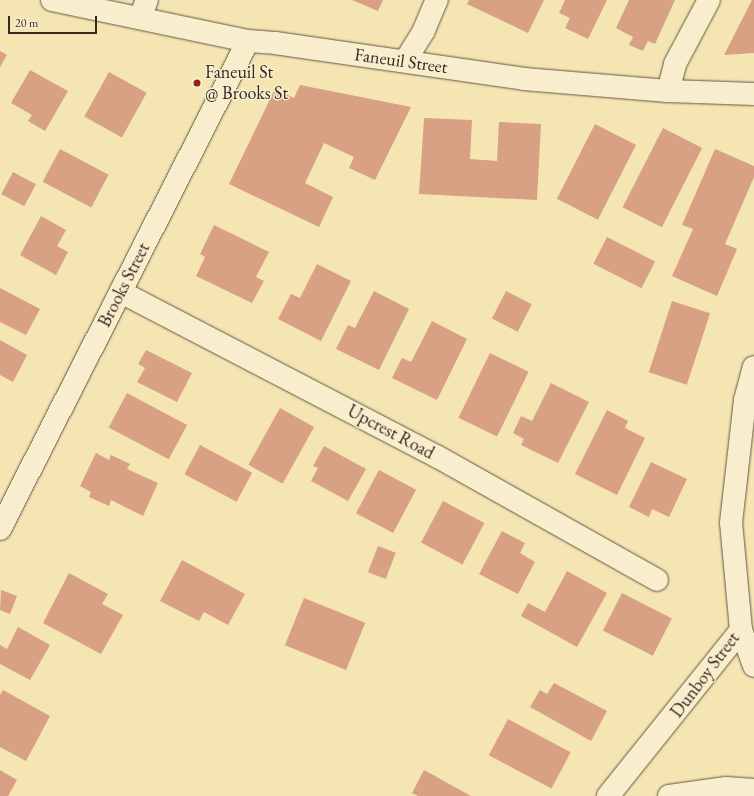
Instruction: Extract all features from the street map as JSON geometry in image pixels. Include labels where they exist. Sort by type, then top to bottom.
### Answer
[{"type":"street","name":"Faneuil Street","points":[[52,0],[143,9],[248,41],[405,61],[524,79],[668,91],[754,94]]},
{"type":"street","points":[[405,61],[424,30],[437,0]]},
{"type":"street","points":[[668,91],[676,64],[709,0]]},
{"type":"street","name":"Brooks Street","points":[[0,529],[248,41]]},
{"type":"street","name":"Upcrest Road","points":[[121,292],[438,456],[657,580]]},
{"type":"street","name":"Dunboy Street","points":[[608,796],[741,630],[731,523],[745,400],[754,367]]},
{"type":"street","points":[[741,630],[754,666]]},
{"type":"street","points":[[669,796],[726,788],[754,790]]},
{"type":"building","points":[[352,0],[383,0],[378,11]]},
{"type":"building","points":[[469,0],[544,0],[528,33],[467,4]]},
{"type":"building","points":[[565,0],[607,0],[588,39],[565,28],[570,18],[559,13]]},
{"type":"building","points":[[629,0],[675,0],[655,44],[648,41],[643,51],[629,45],[633,37],[616,28]]},
{"type":"building","points":[[752,0],[754,0],[754,53],[724,55]]},
{"type":"building","points":[[0,51],[7,55],[0,67]]},
{"type":"building","points":[[30,70],[68,91],[45,131],[28,121],[32,115],[11,103]]},
{"type":"building","points":[[109,72],[147,93],[122,137],[84,117]]},
{"type":"building","points":[[300,85],[411,107],[375,180],[349,168],[354,157],[324,143],[305,183],[333,197],[319,227],[229,184],[275,89],[294,98]]},
{"type":"building","points":[[424,118],[472,120],[470,159],[497,161],[499,122],[541,124],[537,200],[419,194]]},
{"type":"building","points":[[595,124],[636,145],[598,220],[557,199]]},
{"type":"building","points":[[663,128],[702,148],[662,227],[623,207]]},
{"type":"building","points":[[60,149],[109,175],[91,207],[43,182]]},
{"type":"building","points":[[715,149],[754,166],[754,177],[725,244],[737,249],[717,296],[672,276],[693,229],[682,225]]},
{"type":"building","points":[[13,172],[36,184],[24,206],[1,194]]},
{"type":"building","points":[[41,216],[66,230],[57,246],[68,252],[56,275],[20,255]]},
{"type":"building","points":[[214,225],[269,252],[256,277],[264,281],[252,303],[196,276],[205,257],[200,254]]},
{"type":"building","points":[[607,237],[655,262],[641,288],[593,264]]},
{"type":"building","points":[[317,264],[351,281],[321,341],[278,319],[291,294],[300,298]]},
{"type":"building","points":[[0,288],[40,309],[26,335],[0,322]]},
{"type":"building","points":[[374,291],[409,309],[379,370],[336,349],[348,325],[355,328]]},
{"type":"building","points":[[506,291],[532,304],[518,332],[492,319]]},
{"type":"building","points":[[672,301],[710,313],[687,385],[649,372]]},
{"type":"building","points":[[432,321],[467,339],[437,400],[392,378],[402,358],[411,362]]},
{"type":"building","points":[[0,340],[27,355],[13,382],[0,375]]},
{"type":"building","points":[[146,350],[192,373],[177,402],[137,382],[145,368],[138,364]]},
{"type":"building","points":[[490,353],[529,372],[497,437],[458,418]]},
{"type":"building","points":[[551,383],[589,402],[558,463],[521,445],[524,439],[513,433],[521,416],[532,421]]},
{"type":"building","points":[[127,393],[187,425],[169,459],[109,427]]},
{"type":"building","points":[[280,408],[314,427],[283,484],[248,465]]},
{"type":"building","points":[[607,410],[628,421],[625,428],[645,438],[617,495],[575,474]]},
{"type":"building","points":[[200,445],[252,473],[237,502],[185,474]]},
{"type":"building","points":[[324,446],[366,469],[348,501],[311,481],[318,468],[313,466]]},
{"type":"building","points":[[96,453],[109,460],[111,455],[130,464],[127,469],[158,483],[143,516],[111,500],[109,506],[89,497],[91,492],[80,486]]},
{"type":"building","points":[[651,462],[687,479],[669,517],[652,509],[649,517],[629,507]]},
{"type":"building","points":[[379,470],[416,490],[393,533],[356,513]]},
{"type":"building","points":[[443,501],[484,523],[462,565],[421,542]]},
{"type":"building","points":[[502,531],[525,543],[520,553],[535,562],[518,594],[479,574]]},
{"type":"building","points":[[378,546],[396,553],[386,579],[368,572]]},
{"type":"building","points":[[182,560],[245,594],[228,625],[204,612],[199,621],[160,601]]},
{"type":"building","points":[[567,571],[607,593],[577,647],[521,616],[528,603],[545,612]]},
{"type":"building","points":[[69,573],[108,594],[102,604],[123,615],[101,654],[43,623]]},
{"type":"building","points":[[1,590],[17,596],[10,614],[0,610]]},
{"type":"building","points":[[622,593],[672,618],[653,656],[603,630]]},
{"type":"building","points":[[304,598],[365,623],[346,670],[285,645]]},
{"type":"building","points":[[18,627],[50,645],[30,680],[0,664],[0,645],[7,649]]},
{"type":"building","points":[[554,683],[607,711],[591,741],[530,707],[540,690],[547,694]]},
{"type":"building","points":[[3,690],[50,716],[26,761],[0,747],[0,695]]},
{"type":"building","points":[[508,719],[571,752],[551,789],[489,755]]},
{"type":"building","points":[[0,770],[17,780],[8,796],[0,796]]},
{"type":"building","points":[[424,770],[471,796],[418,796],[412,793]]},
{"type":"place","name":"Faneuil St @ Brooks St","points":[[197,83]]}]
